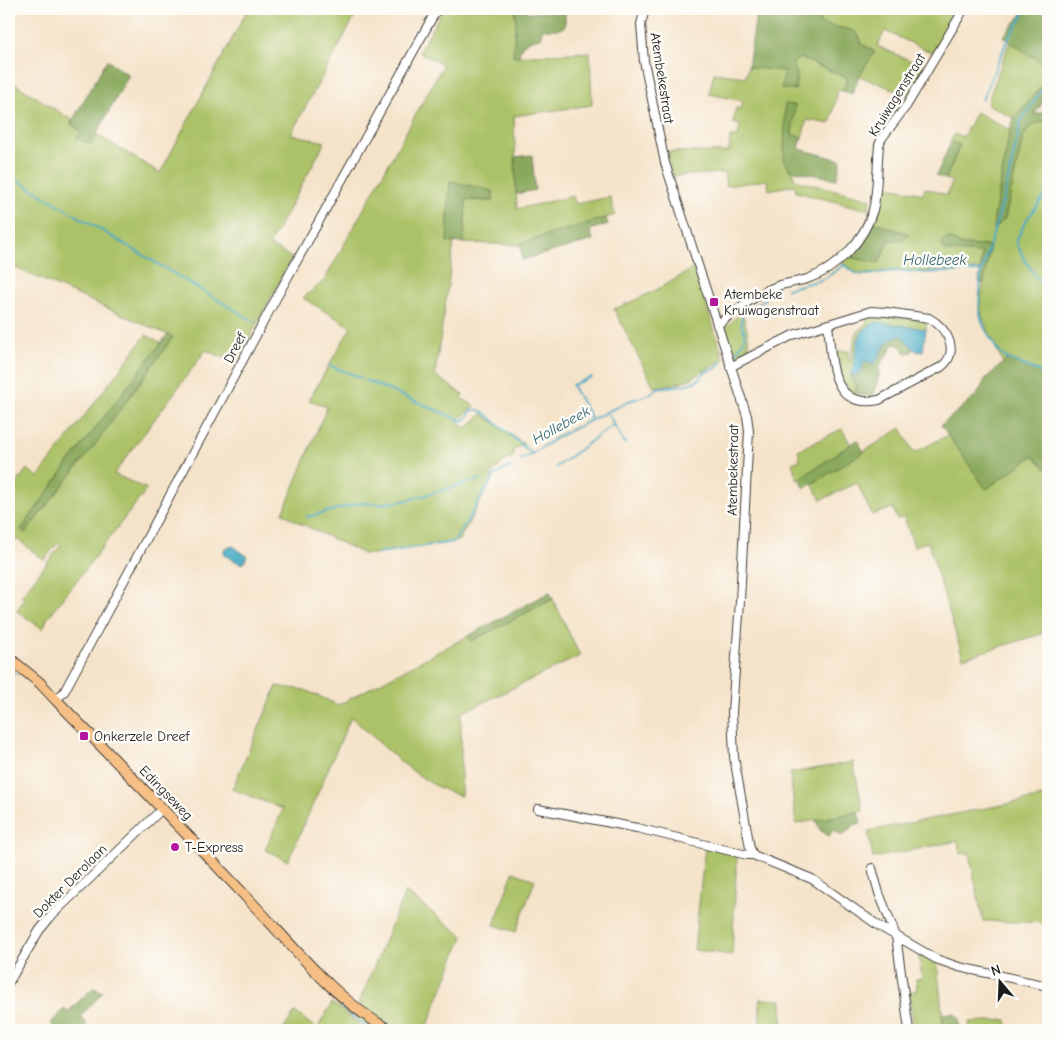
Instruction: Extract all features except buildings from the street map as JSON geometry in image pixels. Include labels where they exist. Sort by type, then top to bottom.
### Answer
[{"type":"main road","name":"Edingseweg","points":[[9,658],[56,700],[345,1000],[364,1015],[389,1030]]},
{"type":"street","name":"Dreef","points":[[56,700],[64,692],[279,293],[437,9]]},
{"type":"street","name":"Atembekestraat","points":[[645,9],[641,24],[644,61],[662,154],[680,216],[747,416],[749,431],[749,457],[732,712],[736,775],[753,855]]},
{"type":"street","name":"Kruiwagenstraat","points":[[716,325],[760,294],[778,286],[807,279],[823,272],[841,259],[855,243],[872,212],[875,200],[879,145],[882,138],[907,105],[964,9]]},
{"type":"street","points":[[730,367],[793,335],[828,324],[871,311],[929,318],[939,325],[950,341],[951,355],[947,363],[941,368],[879,400],[868,402],[858,400],[843,392],[834,377],[828,324]]},
{"type":"street","name":"Dokter Derolaan","points":[[9,982],[39,931],[52,915],[162,809]]},
{"type":"street","points":[[538,809],[637,828],[753,855],[812,879],[855,910],[936,959],[1048,986]]},
{"type":"street","points":[[872,868],[882,901],[896,936],[909,1030]]},
{"type":"green space","points":[[248,9],[359,9],[291,134],[325,142],[269,245],[292,258],[236,363],[206,350],[114,474],[147,489],[47,619],[43,629],[17,611],[25,598],[21,596],[61,545],[58,543],[44,560],[17,539],[9,548],[9,493],[27,469],[38,477],[146,335],[162,343],[70,461],[21,530],[25,533],[94,446],[173,337],[9,265],[9,80],[72,120],[71,124],[81,131],[77,138],[91,144],[96,134],[160,173]]},
{"type":"green space","points":[[443,9],[514,9],[516,19],[513,56],[590,52],[592,105],[514,116],[517,209],[573,196],[576,204],[610,197],[615,215],[522,243],[522,245],[464,243],[466,200],[492,201],[493,192],[450,181],[447,242],[454,243],[435,375],[463,395],[461,398],[475,406],[459,419],[461,425],[467,428],[482,414],[524,444],[513,450],[514,456],[502,463],[491,475],[493,478],[460,539],[374,554],[364,554],[283,513],[327,407],[309,400],[351,327],[303,298],[324,281],[443,65],[419,52]]},
{"type":"green space","points":[[514,9],[526,9],[527,13],[565,11],[565,26],[560,29],[542,29],[541,38],[526,43],[521,48],[519,56],[513,56],[516,19]]},
{"type":"green space","points":[[757,9],[822,9],[819,23],[855,31],[862,44],[875,52],[859,76],[852,94],[843,91],[848,78],[800,58],[792,63],[797,74],[795,90],[781,89],[785,71],[748,67]]},
{"type":"green space","points":[[822,9],[946,9],[955,14],[933,53],[885,31],[877,46],[925,67],[909,95],[859,76],[874,51],[862,44],[859,36],[819,23]]},
{"type":"green space","points":[[1026,9],[1048,9],[1048,67],[1003,37]]},
{"type":"green space","points":[[1010,41],[1048,67],[1048,78],[1014,118],[987,104]]},
{"type":"green space","points":[[800,58],[848,78],[843,91],[838,90],[830,124],[807,120],[802,137],[792,135],[784,160],[790,170],[793,171],[795,180],[871,199],[868,210],[796,192],[795,185],[769,190],[767,180],[726,186],[724,173],[672,176],[667,152],[729,152],[730,137],[738,137],[740,125],[733,123],[736,108],[741,109],[743,101],[709,94],[714,73],[746,77],[748,67],[785,71],[795,90],[797,74],[792,63]]},
{"type":"green space","points":[[107,60],[129,75],[91,144],[77,138],[81,131],[71,123]]},
{"type":"green space","points":[[1048,78],[1048,96],[1034,114],[1048,112],[1048,120],[1030,126],[1023,137],[1005,218],[994,230],[994,218],[1010,130],[1014,118]]},
{"type":"green space","points":[[785,104],[795,105],[792,135],[802,137],[799,149],[841,160],[837,179],[790,170],[784,160]]},
{"type":"green space","points":[[976,112],[1010,130],[994,218],[995,229],[1005,218],[1023,137],[1030,126],[1048,120],[1048,375],[1008,359],[1003,364],[982,317],[980,302],[990,246],[962,245],[951,239],[946,239],[975,252],[982,253],[980,270],[884,272],[860,275],[842,263],[847,257],[889,239],[903,241],[909,234],[873,222],[881,185],[923,194],[925,188],[947,195],[952,182],[946,179],[960,145],[951,142],[954,134],[963,137]]},
{"type":"green space","points":[[951,142],[960,145],[946,179],[936,176]]},
{"type":"green space","points":[[532,155],[535,190],[516,194],[515,157]]},
{"type":"green space","points":[[450,181],[493,191],[493,201],[466,200],[464,243],[447,242]]},
{"type":"green space","points":[[606,218],[608,224],[590,230],[593,240],[522,260],[521,243]]},
{"type":"green space","points":[[873,222],[909,234],[903,241],[889,240],[879,263],[847,257]]},
{"type":"green space","points":[[946,239],[951,239],[962,245],[990,246],[984,283],[979,283],[982,253],[946,251],[942,247],[942,243]]},
{"type":"green space","points":[[694,268],[724,359],[692,378],[679,383],[654,387],[614,309],[655,290]]},
{"type":"green space","points":[[742,311],[750,353],[737,359],[732,357],[722,333]]},
{"type":"green space","points":[[872,314],[927,321],[926,329],[914,328],[859,335],[855,364],[850,378],[857,386],[855,394],[842,381],[837,351],[849,351],[849,361],[851,361],[855,335],[867,322],[865,316]]},
{"type":"green space","points":[[168,334],[173,337],[94,446],[25,533],[21,530],[70,461]]},
{"type":"green space","points":[[901,335],[913,349],[912,352],[906,353],[901,346],[894,344],[878,369],[880,370],[874,395],[855,394],[857,386],[850,378],[851,375],[855,376],[865,361],[875,364],[889,339]]},
{"type":"green space","points":[[1008,359],[1048,375],[1048,470],[1033,456],[986,489],[941,425],[977,395],[986,378]]},
{"type":"green space","points":[[901,428],[914,453],[948,435],[986,489],[1033,456],[1048,470],[1048,632],[963,658],[928,542],[914,546],[904,517],[897,519],[893,508],[872,515],[857,483],[821,500],[812,484]]},
{"type":"green space","points":[[842,429],[851,445],[797,480],[792,463],[800,460],[798,450]]},
{"type":"green space","points":[[857,440],[864,452],[805,488],[799,479]]},
{"type":"green space","points":[[550,592],[553,599],[471,641],[468,636]]},
{"type":"green space","points":[[553,599],[580,656],[461,713],[461,796],[430,783],[402,763],[351,717],[288,861],[265,850],[283,809],[232,789],[277,686],[305,690],[338,705],[468,636],[471,641]]},
{"type":"green space","points":[[853,762],[863,811],[796,824],[790,773]]},
{"type":"green space","points":[[1048,796],[1048,923],[983,921],[969,853],[960,854],[958,841],[873,858],[868,831]]},
{"type":"green space","points":[[858,812],[861,823],[854,825],[843,836],[833,830],[829,836],[820,830],[816,820]]},
{"type":"green space","points":[[705,846],[737,854],[732,955],[694,950]]},
{"type":"green space","points":[[513,872],[535,880],[516,932],[494,925]]},
{"type":"green space","points":[[405,892],[463,936],[426,1030],[400,1030],[359,1003]]},
{"type":"green space","points":[[918,951],[937,961],[944,1030],[914,1030],[909,992],[917,990],[916,979],[922,978]]},
{"type":"green space","points":[[320,982],[381,1030],[363,1025],[346,1012],[318,983]]},
{"type":"green space","points":[[93,988],[103,992],[80,1017],[87,1024],[80,1030],[51,1030],[54,1027],[51,1023],[64,1009],[68,1012]]},
{"type":"green space","points":[[760,999],[782,1000],[782,1030],[760,1030]]},
{"type":"green space","points":[[332,1003],[366,1030],[283,1030],[295,1012],[317,1029]]},
{"type":"green space","points":[[953,1013],[959,1017],[960,1030],[944,1030],[942,1014]]},
{"type":"green space","points":[[1007,1020],[1008,1030],[970,1030],[969,1022]]},
{"type":"water","points":[[878,322],[926,329],[923,351],[917,352],[901,335],[888,342],[875,364],[865,361],[862,365],[863,369],[855,376],[851,375],[860,336],[869,326]]},
{"type":"water","points":[[233,546],[247,556],[244,563],[241,564],[224,555],[224,549]]},
{"type":"waterway","points":[[982,100],[1008,39],[1027,9]]},
{"type":"waterway","points":[[990,245],[1005,193],[1021,121],[1048,84]]},
{"type":"waterway","points":[[9,175],[255,322]]},
{"type":"waterway","points":[[1048,191],[1025,222],[1016,242],[1025,261],[1048,293]]},
{"type":"waterway","points":[[982,271],[989,247]]},
{"type":"waterway","name":"Hollebeek","points":[[787,289],[824,279],[844,265],[857,274],[868,275],[891,271],[926,273],[981,271],[979,309],[983,325],[998,351],[1006,358],[1048,375]]},
{"type":"waterway","name":"Hollebeek","points":[[734,356],[744,340],[744,331],[741,323],[743,314],[765,299]]},
{"type":"waterway","name":"Hollebeek","points":[[365,380],[462,421],[466,419],[472,410],[479,410],[532,454],[559,436],[629,401],[650,394],[657,388],[684,385],[699,380],[705,372],[715,369],[723,361]]},
{"type":"waterway","name":"Hollebeek","points":[[329,365],[361,378]]},
{"type":"waterway","points":[[591,418],[572,385],[592,377]]},
{"type":"waterway","points":[[608,414],[625,444]]},
{"type":"waterway","points":[[556,467],[613,425]]},
{"type":"waterway","points":[[520,460],[531,455]]},
{"type":"waterway","points":[[378,553],[454,542],[495,475],[511,466]]},
{"type":"waterway","points":[[307,517],[361,503],[381,504],[408,500],[481,479]]},
{"type":"waterway","points":[[9,668],[17,674]]},
{"type":"waterway","points":[[323,986],[346,1011],[372,1030]]},
{"type":"place","name":"Atembeke Kruiwagenstraat","points":[[714,302]]},
{"type":"place","name":"Onkerzele Dreef","points":[[84,736]]},
{"type":"place","name":"T-Express","points":[[175,847]]}]
